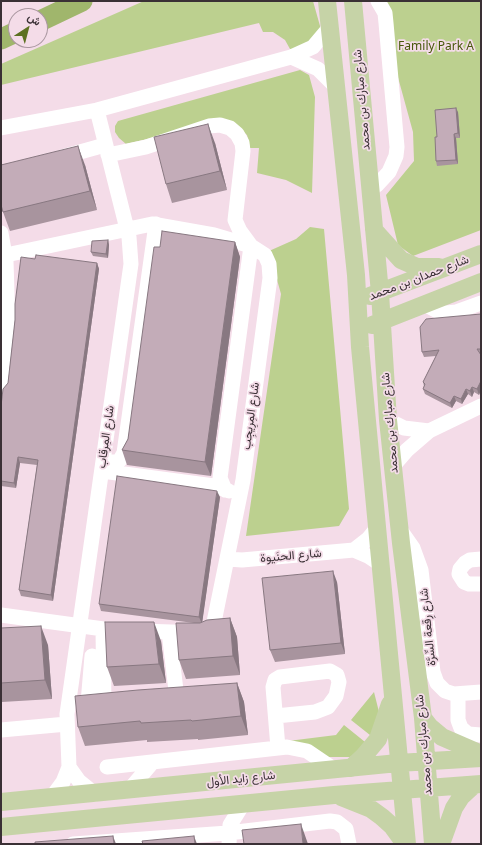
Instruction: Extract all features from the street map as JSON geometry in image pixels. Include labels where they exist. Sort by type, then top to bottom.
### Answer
[{"type":"highway","points":[[48,17],[82,1]]},
{"type":"main road","name":"شارع مبارك بن محمد","points":[[327,1],[358,300],[359,330],[406,844]]},
{"type":"main road","name":"شارع مبارك بن محمد","points":[[353,1],[380,293],[388,420],[394,466],[399,528],[423,718],[433,844]]},
{"type":"main road","points":[[374,230],[395,255],[409,264],[417,267],[448,267]]},
{"type":"main road","name":"شارع حمدان بن محمد","points":[[358,300],[481,254]]},
{"type":"main road","points":[[359,330],[481,282]]},
{"type":"main road","points":[[343,769],[368,752],[378,739],[393,695]]},
{"type":"main road","points":[[423,718],[430,727],[442,737],[481,754]]},
{"type":"main road","name":"شارع زايد الأول","points":[[1,802],[95,794],[398,762],[481,758]]},
{"type":"main road","points":[[441,844],[454,808],[461,797],[478,784]]},
{"type":"main road","name":"شارع زايد الأول","points":[[1,827],[334,795],[478,784]]},
{"type":"main road","points":[[334,795],[371,809],[382,817],[406,844]]},
{"type":"street","points":[[370,190],[381,182],[389,172],[396,156],[397,147],[385,12],[378,1]]},
{"type":"street","points":[[1,128],[97,110],[291,57],[312,47],[329,28]]},
{"type":"street","points":[[291,57],[318,69],[335,86]]},
{"type":"street","name":"شارع المِرقاب","points":[[52,797],[63,782],[69,767],[67,724],[69,705],[131,264],[130,245],[97,110]]},
{"type":"street","points":[[46,161],[107,150],[146,147],[209,126],[220,125],[230,128],[237,134],[244,151],[235,220],[227,231],[214,235]]},
{"type":"street","points":[[225,490],[220,478],[251,246],[235,220]]},
{"type":"street","points":[[102,466],[120,460],[124,453],[156,224]]},
{"type":"street","name":"شارع المِرِيجِب","points":[[1,615],[103,630],[201,633],[207,632],[213,627],[240,496],[269,288],[270,271],[267,260],[261,251],[251,246],[214,235],[156,224],[140,225],[6,255]]},
{"type":"street","points":[[1,233],[6,255],[5,330],[1,387]]},
{"type":"street","points":[[424,304],[435,310],[448,313],[460,311],[481,303]]},
{"type":"street","points":[[394,466],[407,450],[429,431],[481,406]]},
{"type":"street","points":[[388,420],[404,428],[429,431]]},
{"type":"street","points":[[102,466],[214,486],[240,496]]},
{"type":"street","points":[[377,528],[368,539],[354,550],[368,556],[380,564]]},
{"type":"street","name":"شارع رِقعة السِّرَّة","points":[[399,528],[413,548],[421,570],[434,678],[441,688],[450,693],[458,694],[481,692]]},
{"type":"street","name":"شارع الحنَيوة","points":[[228,559],[242,560],[354,550]]},
{"type":"street","points":[[481,559],[470,560],[465,563],[460,569],[459,574],[464,582],[469,584],[481,584]]},
{"type":"street","points":[[69,705],[111,702],[103,630]]},
{"type":"street","points":[[169,632],[169,699],[192,697]]},
{"type":"street","points":[[88,704],[92,656]]},
{"type":"street","points":[[276,716],[315,712],[328,707],[336,696],[340,682],[337,675],[330,671],[277,678],[273,687],[278,748]]},
{"type":"street","points":[[458,694],[458,720],[461,728],[468,734],[481,735]]},
{"type":"street","points":[[1,730],[67,724]]},
{"type":"street","points":[[107,767],[278,748],[294,748],[306,751],[343,769]]},
{"type":"street","points":[[129,790],[152,763]]},
{"type":"street","points":[[69,767],[79,781],[95,794]]},
{"type":"street","points":[[228,838],[230,825],[243,804]]},
{"type":"street","points":[[73,844],[228,838],[337,822],[346,829],[346,844]]},
{"type":"green space","points":[[144,1],[313,1],[320,26],[318,37],[295,50],[290,49],[285,40],[273,32],[263,32],[259,23],[1,85],[1,64],[37,48],[48,48],[48,43]]},
{"type":"green space","name":"Family Park A","points":[[377,1],[481,1],[481,230],[413,256],[398,245],[386,195],[414,161],[413,132]]},
{"type":"green space","points":[[300,70],[309,75],[315,97],[312,193],[286,180],[257,173],[259,148],[250,148],[247,135],[232,122],[219,122],[126,144],[115,132],[115,126],[118,121]]},
{"type":"green space","points":[[310,227],[324,229],[349,509],[339,526],[246,536],[281,294],[269,251],[296,239]]},
{"type":"green space","points":[[374,692],[380,716],[375,739],[351,720]]},
{"type":"green space","points":[[344,725],[370,746],[350,757],[317,757],[288,741],[336,735]]},
{"type":"building","points":[[456,108],[458,133],[454,134],[456,160],[436,161],[435,137],[437,137],[435,110]]},
{"type":"building","points":[[208,124],[220,171],[166,184],[154,137]]},
{"type":"building","points":[[78,146],[90,191],[3,212],[1,205],[1,165]]},
{"type":"building","points":[[162,231],[235,242],[205,462],[122,450],[128,439],[154,247],[160,247]]},
{"type":"building","points":[[108,240],[106,254],[91,252],[92,241]]},
{"type":"building","points":[[36,255],[97,263],[51,595],[19,590],[38,460],[18,457],[14,483],[1,481],[1,406],[3,389],[8,383],[21,257],[35,259]]},
{"type":"building","points":[[481,314],[481,349],[477,349],[481,355],[481,381],[477,389],[472,387],[470,391],[466,389],[461,399],[454,396],[450,403],[423,389],[425,384],[423,382],[439,350],[422,352],[420,327],[426,319]]},
{"type":"building","points":[[117,476],[217,491],[199,617],[99,604]]},
{"type":"building","points":[[333,571],[341,643],[270,650],[262,578]]},
{"type":"building","points":[[230,618],[233,656],[179,660],[176,623],[200,623],[207,620]]},
{"type":"building","points":[[105,622],[154,622],[159,664],[107,667]]},
{"type":"building","points":[[41,626],[45,680],[1,683],[1,628]]},
{"type":"building","points":[[237,683],[241,716],[192,721],[141,723],[140,721],[78,727],[75,696]]},
{"type":"building","points":[[301,824],[303,844],[244,844],[242,830]]},
{"type":"building","points":[[113,836],[114,844],[35,844],[35,842]]},
{"type":"building","points":[[194,836],[195,844],[143,844],[142,841]]}]
